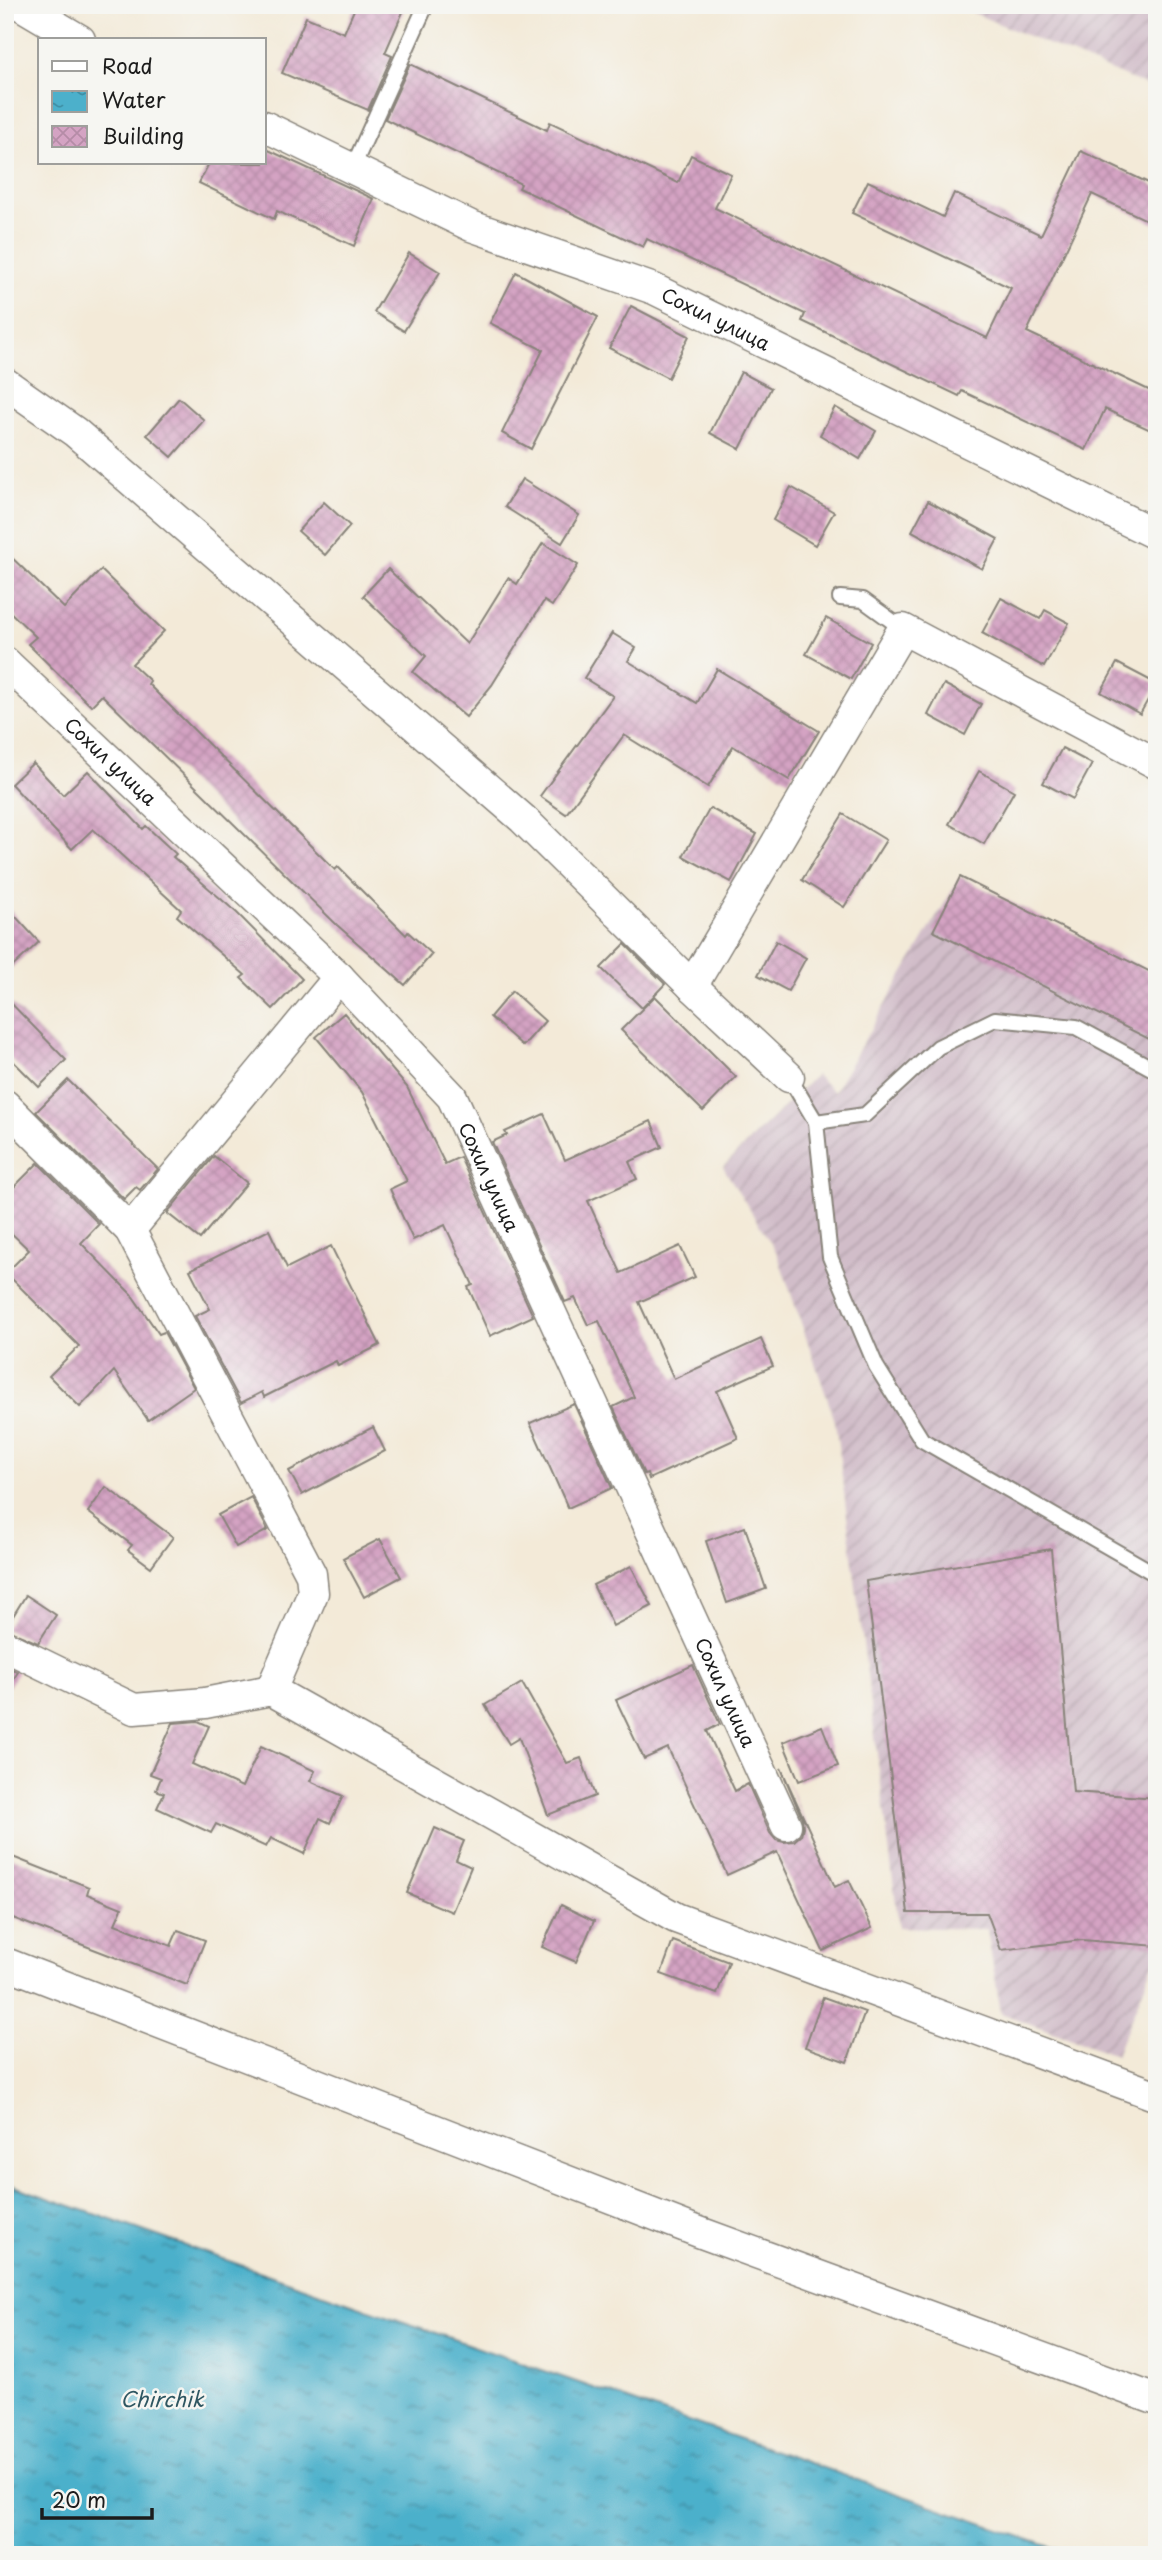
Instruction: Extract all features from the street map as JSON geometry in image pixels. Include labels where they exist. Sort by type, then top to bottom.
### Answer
[{"type":"street","points":[[21,5],[77,38]]},
{"type":"street","name":"Сохил улица","points":[[266,127],[471,226],[654,289],[1157,535]]},
{"type":"street","points":[[5,383],[75,432],[523,819],[692,986],[789,1077]]},
{"type":"street","points":[[692,986],[903,629],[1157,764]]},
{"type":"street","name":"Сохил улица","points":[[5,662],[339,977],[452,1097],[786,1825]]},
{"type":"street","points":[[130,1230],[339,977]]},
{"type":"street","points":[[5,1105],[130,1230],[312,1574],[313,1593],[271,1690]]},
{"type":"street","points":[[5,1646],[134,1709],[205,1703],[271,1690],[676,1918],[1157,2096]]},
{"type":"street","points":[[5,1963],[699,2232],[1157,2400]]},
{"type":"lane","points":[[352,169],[426,5]]},
{"type":"lane","points":[[839,598],[863,600],[903,629]]},
{"type":"lane","points":[[816,1122],[865,1115],[938,1047],[995,1019],[1076,1027],[1157,1071]]},
{"type":"lane","points":[[789,1077],[816,1122],[830,1257],[876,1366],[922,1440],[1157,1575]]},
{"type":"shaded area","points":[[970,5],[1157,5],[1157,90],[971,12]]},
{"type":"shaded area","points":[[960,877],[1157,975],[1157,1955],[1116,2055],[1001,2013],[987,1929],[899,1927],[835,1421],[777,1253],[723,1167],[816,1075],[834,1092]]},
{"type":"water","name":"Chirchik","points":[[5,2183],[1073,2555],[5,2555]]},
{"type":"building","points":[[356,5],[406,5],[385,53],[392,56],[368,110],[282,73],[306,17],[344,33]]},
{"type":"building","points":[[410,64],[547,130],[550,122],[678,183],[691,155],[731,174],[715,208],[987,338],[1011,288],[852,213],[868,181],[943,217],[954,193],[1041,235],[1081,151],[1157,187],[1157,225],[1092,194],[1027,332],[1157,394],[1157,433],[1105,409],[1086,450],[962,391],[959,396],[802,321],[805,314],[647,239],[643,247],[519,188],[521,184],[385,119]]},
{"type":"building","points":[[266,149],[374,199],[354,246],[277,211],[274,219],[199,183],[208,164],[266,164]]},
{"type":"building","points":[[409,253],[440,272],[404,331],[374,312]]},
{"type":"building","points":[[516,272],[598,317],[531,449],[502,433],[543,350],[490,323]]},
{"type":"building","points":[[631,306],[689,336],[668,378],[609,348]]},
{"type":"building","points":[[741,372],[771,388],[740,449],[710,433]]},
{"type":"building","points":[[179,398],[204,420],[172,457],[147,435]]},
{"type":"building","points":[[835,407],[876,431],[860,459],[820,435]]},
{"type":"building","points":[[522,479],[579,515],[562,543],[505,507]]},
{"type":"building","points":[[791,487],[834,512],[815,545],[773,520]]},
{"type":"building","points":[[928,501],[998,539],[982,569],[912,531]]},
{"type":"building","points":[[324,502],[350,526],[325,555],[298,531]]},
{"type":"building","points":[[543,543],[578,565],[552,606],[544,601],[492,685],[466,717],[413,672],[426,656],[363,596],[388,569],[467,644],[508,578],[517,584]]},
{"type":"building","points":[[5,551],[64,608],[101,570],[164,631],[132,664],[150,681],[148,684],[335,870],[338,867],[406,935],[408,932],[432,954],[405,985],[337,925],[102,695],[91,706],[28,644],[36,637],[5,607]]},
{"type":"building","points":[[1001,598],[1040,619],[1045,610],[1069,623],[1044,667],[982,633]]},
{"type":"building","points":[[826,618],[871,643],[851,679],[806,654]]},
{"type":"building","points":[[612,633],[636,648],[628,661],[697,703],[717,669],[819,731],[789,780],[733,746],[708,787],[624,735],[566,814],[540,796],[613,696],[584,678]]},
{"type":"building","points":[[1117,663],[1157,684],[1140,714],[1101,692]]},
{"type":"building","points":[[944,684],[981,704],[965,735],[928,715]]},
{"type":"building","points":[[1062,748],[1092,764],[1073,799],[1043,783]]},
{"type":"building","points":[[33,763],[63,795],[88,771],[143,829],[146,826],[176,854],[173,857],[237,913],[302,979],[273,1009],[241,978],[245,975],[177,916],[181,910],[93,829],[72,849],[11,784]]},
{"type":"building","points":[[979,771],[1014,791],[984,844],[949,824]]},
{"type":"building","points":[[710,808],[757,834],[731,882],[683,856]]},
{"type":"building","points":[[843,814],[886,840],[844,907],[802,880]]},
{"type":"building","points":[[960,877],[1157,975],[1157,1043],[933,931]]},
{"type":"building","points":[[5,905],[39,942],[5,974]]},
{"type":"building","points":[[776,941],[806,958],[788,991],[758,975]]},
{"type":"building","points":[[625,944],[665,984],[642,1008],[601,968]]},
{"type":"building","points":[[512,991],[545,1021],[523,1046],[490,1017]]},
{"type":"building","points":[[655,996],[736,1077],[703,1111],[621,1030]]},
{"type":"building","points":[[5,997],[66,1060],[39,1087],[5,1053]]},
{"type":"building","points":[[344,1013],[407,1087],[445,1164],[460,1157],[533,1316],[490,1336],[468,1287],[473,1285],[445,1225],[413,1240],[390,1189],[407,1181],[362,1092],[316,1037]]},
{"type":"building","points":[[68,1080],[158,1169],[140,1190],[136,1187],[124,1199],[36,1112]]},
{"type":"building","points":[[544,1114],[565,1160],[651,1121],[662,1147],[629,1162],[637,1179],[588,1201],[621,1273],[680,1246],[695,1277],[639,1302],[674,1379],[761,1339],[773,1366],[717,1391],[738,1438],[649,1479],[647,1473],[644,1474],[613,1407],[634,1397],[599,1321],[588,1325],[575,1298],[565,1302],[492,1142],[507,1135],[505,1132]]},
{"type":"building","points":[[214,1156],[247,1183],[200,1239],[167,1213]]},
{"type":"building","points":[[38,1163],[99,1224],[81,1243],[131,1294],[159,1334],[164,1332],[194,1388],[148,1420],[114,1371],[80,1407],[49,1376],[79,1346],[6,1273],[29,1250],[5,1227],[5,1196]]},
{"type":"building","points":[[269,1230],[287,1268],[331,1246],[380,1345],[338,1366],[336,1361],[264,1397],[262,1392],[241,1403],[195,1316],[210,1309],[190,1270]]},
{"type":"building","points":[[574,1404],[612,1488],[568,1508],[530,1423]]},
{"type":"building","points":[[373,1427],[385,1451],[302,1495],[289,1471]]},
{"type":"building","points":[[106,1487],[173,1537],[151,1567],[128,1550],[132,1545],[88,1512]]},
{"type":"building","points":[[251,1497],[268,1530],[236,1547],[218,1515]]},
{"type":"building","points":[[745,1527],[766,1589],[727,1603],[706,1541]]},
{"type":"building","points":[[380,1539],[401,1577],[364,1597],[343,1558]]},
{"type":"building","points":[[1051,1549],[1073,1792],[1157,1798],[1157,1946],[1082,1940],[1001,1950],[987,1913],[908,1913],[866,1581]]},
{"type":"building","points":[[631,1566],[652,1606],[613,1626],[593,1585]]},
{"type":"building","points":[[26,1595],[56,1615],[38,1643],[5,1629]]},
{"type":"building","points":[[693,1665],[720,1724],[707,1731],[735,1791],[748,1784],[770,1833],[776,1840],[794,1841],[801,1835],[802,1818],[781,1768],[835,1887],[849,1880],[872,1928],[823,1951],[777,1852],[727,1875],[668,1748],[644,1759],[616,1700]]},
{"type":"building","points":[[5,1666],[18,1672],[5,1692]]},
{"type":"building","points":[[522,1683],[567,1763],[581,1758],[595,1796],[548,1815],[519,1738],[509,1744],[485,1705]]},
{"type":"building","points":[[198,1721],[209,1726],[192,1764],[242,1787],[261,1746],[315,1771],[310,1781],[343,1796],[330,1823],[320,1818],[304,1854],[271,1838],[266,1847],[216,1824],[211,1833],[157,1808],[164,1793],[156,1790],[161,1778],[150,1774],[173,1723]]},
{"type":"building","points":[[822,1726],[838,1766],[799,1781],[783,1742]]},
{"type":"building","points":[[435,1828],[464,1841],[456,1860],[471,1867],[452,1912],[407,1893]]},
{"type":"building","points":[[5,1854],[89,1887],[87,1894],[122,1908],[115,1924],[171,1946],[178,1930],[205,1940],[187,1985],[5,1915]]},
{"type":"building","points":[[561,1905],[594,1921],[576,1962],[542,1947]]},
{"type":"building","points":[[673,1941],[729,1962],[717,1994],[661,1974]]},
{"type":"building","points":[[823,1997],[865,2012],[847,2062],[805,2047]]}]
